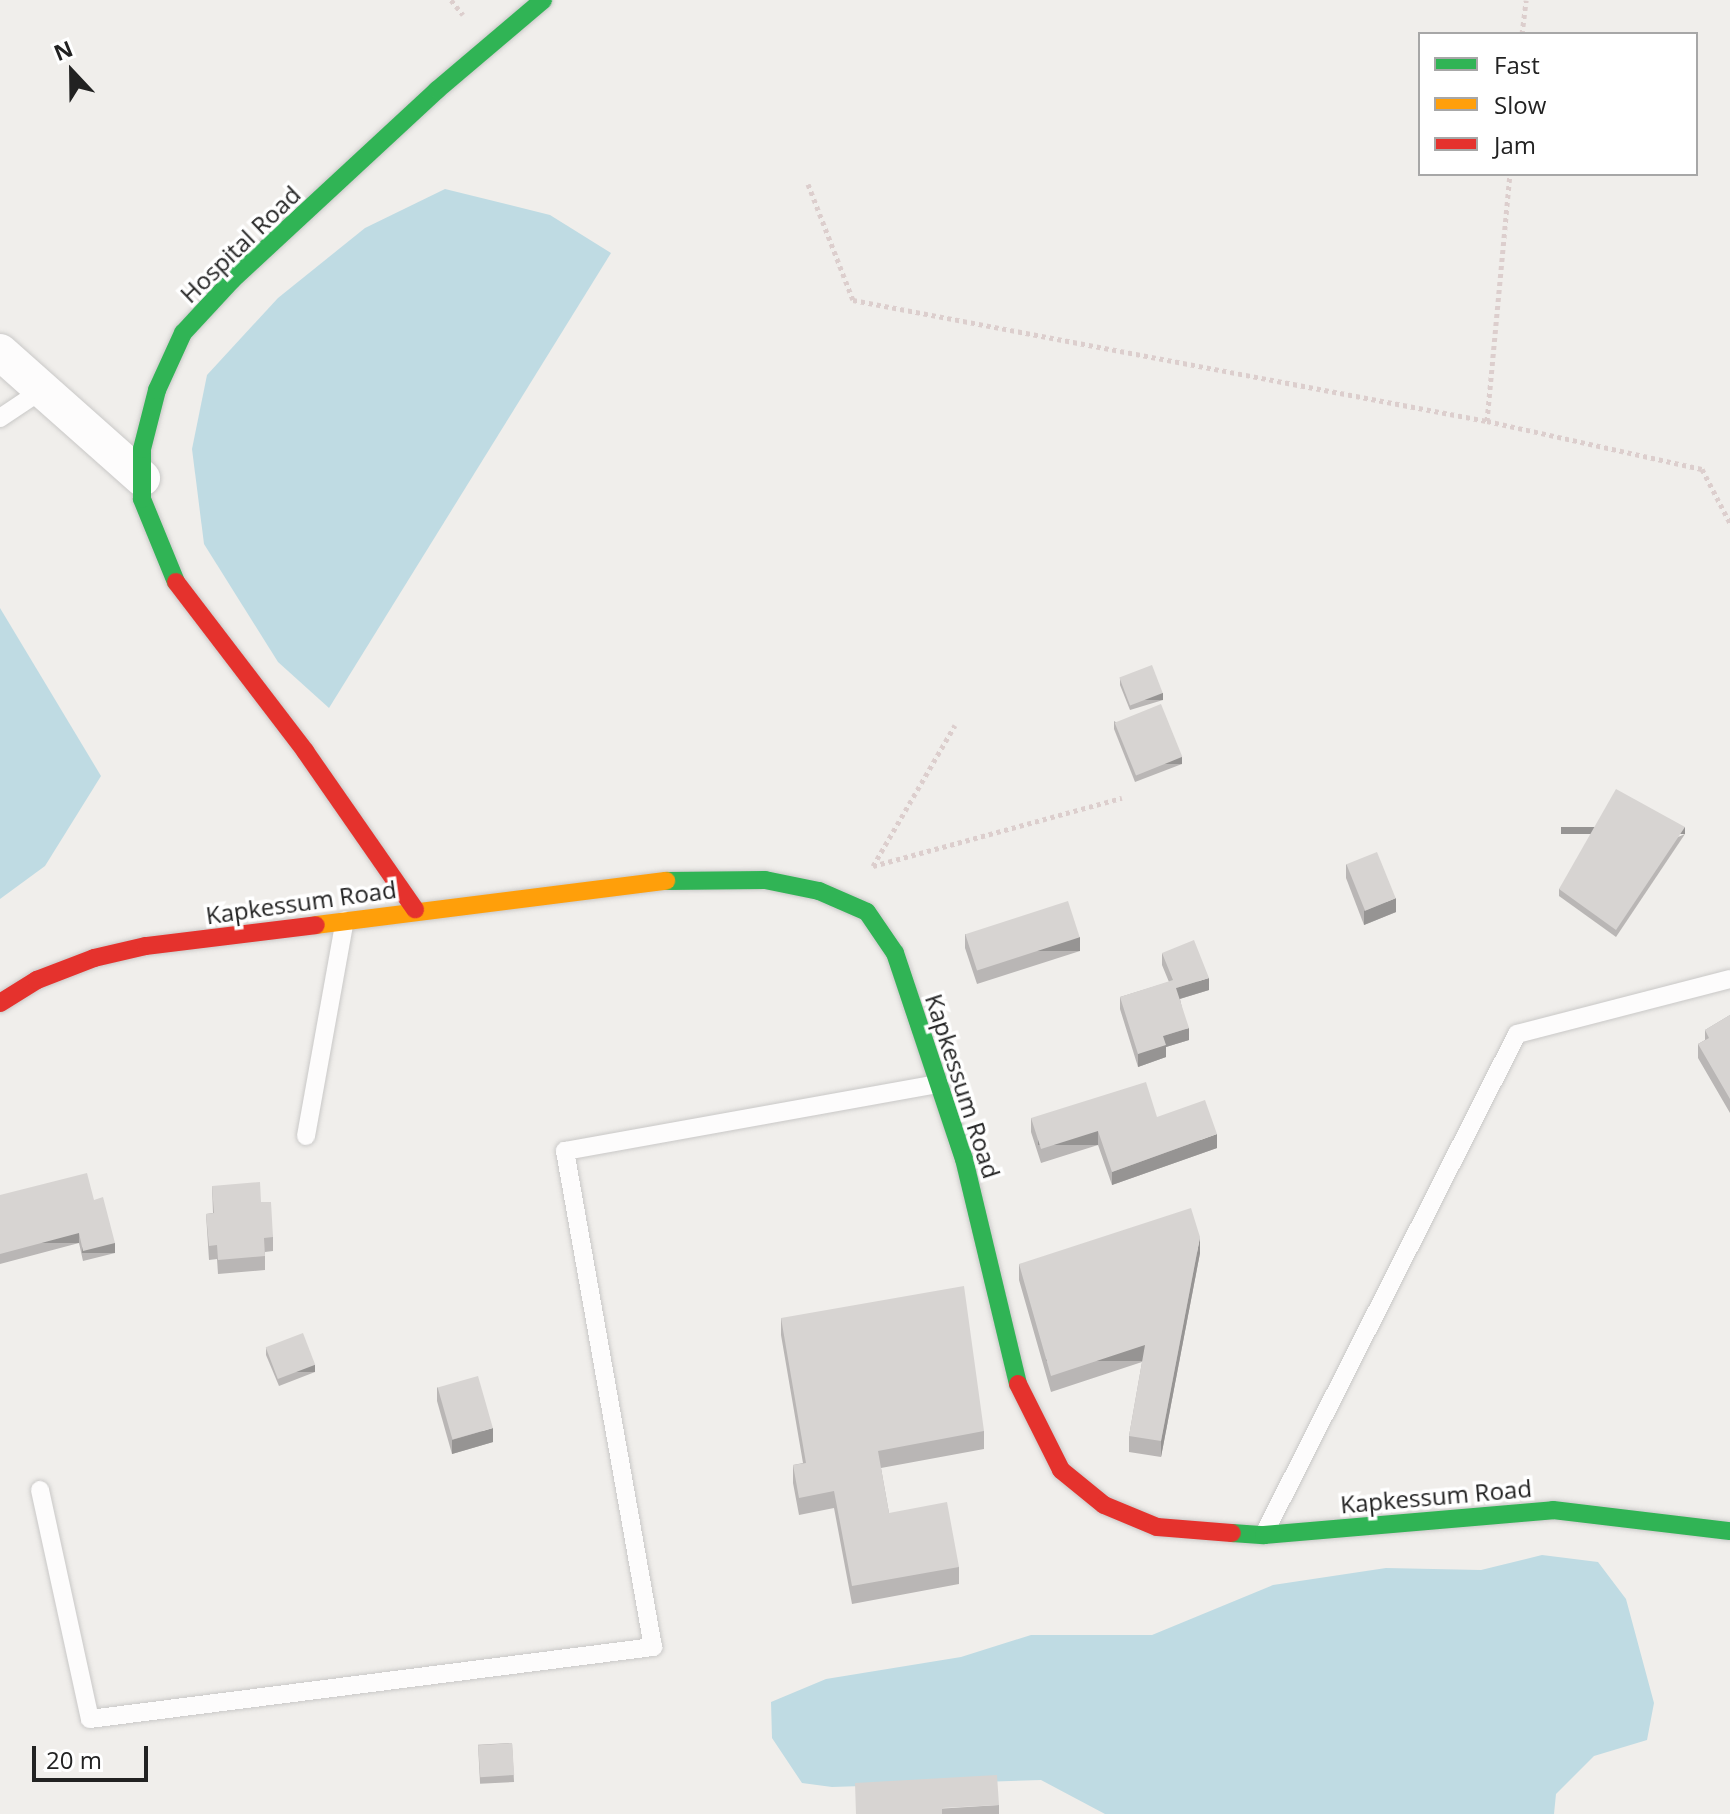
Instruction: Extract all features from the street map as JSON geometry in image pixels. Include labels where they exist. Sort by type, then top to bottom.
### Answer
[{"type":"street","name":"Hospital Road","points":[[415,909],[305,751],[170,575],[142,499],[142,449],[157,390],[183,333],[232,280],[437,90],[543,0]]},
{"type":"street","points":[[0,352],[142,478]]},
{"type":"street","name":"Kapkessum Road","points":[[0,1003],[37,980],[94,958],[146,946],[415,909],[670,880],[765,880],[819,891],[867,912],[895,953],[964,1159],[1022,1398],[1061,1470],[1104,1505],[1157,1527],[1264,1535],[1553,1510],[1730,1531]]},
{"type":"lane","points":[[0,418],[42,390]]},
{"type":"lane","points":[[306,1136],[345,920]]},
{"type":"lane","points":[[1264,1535],[1517,1034],[1730,979]]},
{"type":"lane","points":[[40,1490],[90,1719],[653,1647],[565,1151],[939,1084]]},
{"type":"path","points":[[1522,32],[1526,0]]},
{"type":"path","points":[[1487,421],[1510,176]]},
{"type":"path","points":[[808,184],[853,300],[1487,421],[1702,469],[1730,523]]},
{"type":"path","points":[[850,905],[955,725]]},
{"type":"path","points":[[873,866],[1122,798]]},
{"type":"water","points":[[445,189],[550,215],[611,253],[329,708],[278,662],[204,544],[192,449],[207,375],[278,298],[365,228]]},
{"type":"water","points":[[0,608],[101,776],[45,866],[0,899]]},
{"type":"water","points":[[1542,1555],[1598,1562],[1626,1599],[1654,1703],[1647,1740],[1594,1756],[1556,1794],[1554,1814],[1105,1814],[1041,1780],[832,1787],[802,1783],[772,1738],[771,1702],[826,1679],[961,1657],[1031,1635],[1152,1635],[1273,1585],[1386,1568],[1481,1570]]},
{"type":"building","points":[[1152,665],[1163,693],[1130,706],[1119,678]]},
{"type":"building","points":[[1161,704],[1182,757],[1136,776],[1115,723]]},
{"type":"building","points":[[1616,789],[1685,827],[1616,930],[1559,889]]},
{"type":"building","points":[[1377,852],[1396,898],[1365,911],[1346,864]]},
{"type":"building","points":[[1068,901],[1080,937],[977,971],[965,934]]},
{"type":"building","points":[[1194,940],[1209,978],[1176,988],[1189,1028],[1163,1036],[1166,1045],[1138,1054],[1120,997],[1173,980],[1162,953]]},
{"type":"building","points":[[1730,1015],[1730,1099],[1698,1044],[1709,1038],[1705,1030]]},
{"type":"building","points":[[1146,1082],[1157,1117],[1205,1100],[1217,1134],[1112,1172],[1098,1131],[1041,1149],[1031,1118]]},
{"type":"building","points":[[87,1173],[94,1200],[103,1197],[115,1243],[83,1251],[79,1233],[0,1254],[0,1195]]},
{"type":"building","points":[[260,1182],[261,1202],[271,1202],[273,1237],[264,1238],[265,1256],[218,1260],[217,1245],[209,1246],[206,1214],[214,1213],[212,1186]]},
{"type":"building","points":[[1191,1208],[1200,1237],[1161,1441],[1129,1436],[1145,1345],[1051,1376],[1019,1264]]},
{"type":"building","points":[[964,1286],[984,1431],[878,1451],[889,1513],[947,1502],[959,1567],[852,1586],[834,1491],[799,1498],[793,1465],[806,1463],[781,1318]]},
{"type":"building","points":[[303,1333],[315,1365],[278,1379],[266,1347]]},
{"type":"building","points":[[478,1376],[493,1428],[453,1439],[438,1388]]},
{"type":"building","points":[[512,1743],[514,1775],[480,1777],[478,1745]]},
{"type":"building","points":[[997,1775],[999,1805],[942,1808],[942,1814],[856,1814],[855,1783]]},
{"type":"traffic: fast","points":[[176,582],[142,499],[142,449],[157,390],[183,333],[232,280],[437,90],[543,0]]},
{"type":"traffic: fast","points":[[666,881],[765,880],[819,891],[867,912],[895,953],[964,1159],[1018,1384]]},
{"type":"traffic: fast","points":[[1232,1533],[1264,1535],[1553,1510],[1730,1531]]},
{"type":"traffic: slow","points":[[316,925],[666,881]]},
{"type":"traffic: jam","points":[[176,582],[305,751],[415,909]]},
{"type":"traffic: jam","points":[[0,1003],[37,980],[94,958],[146,946],[316,925]]},
{"type":"traffic: jam","points":[[1018,1384],[1061,1470],[1104,1505],[1157,1527],[1232,1533]]}]
